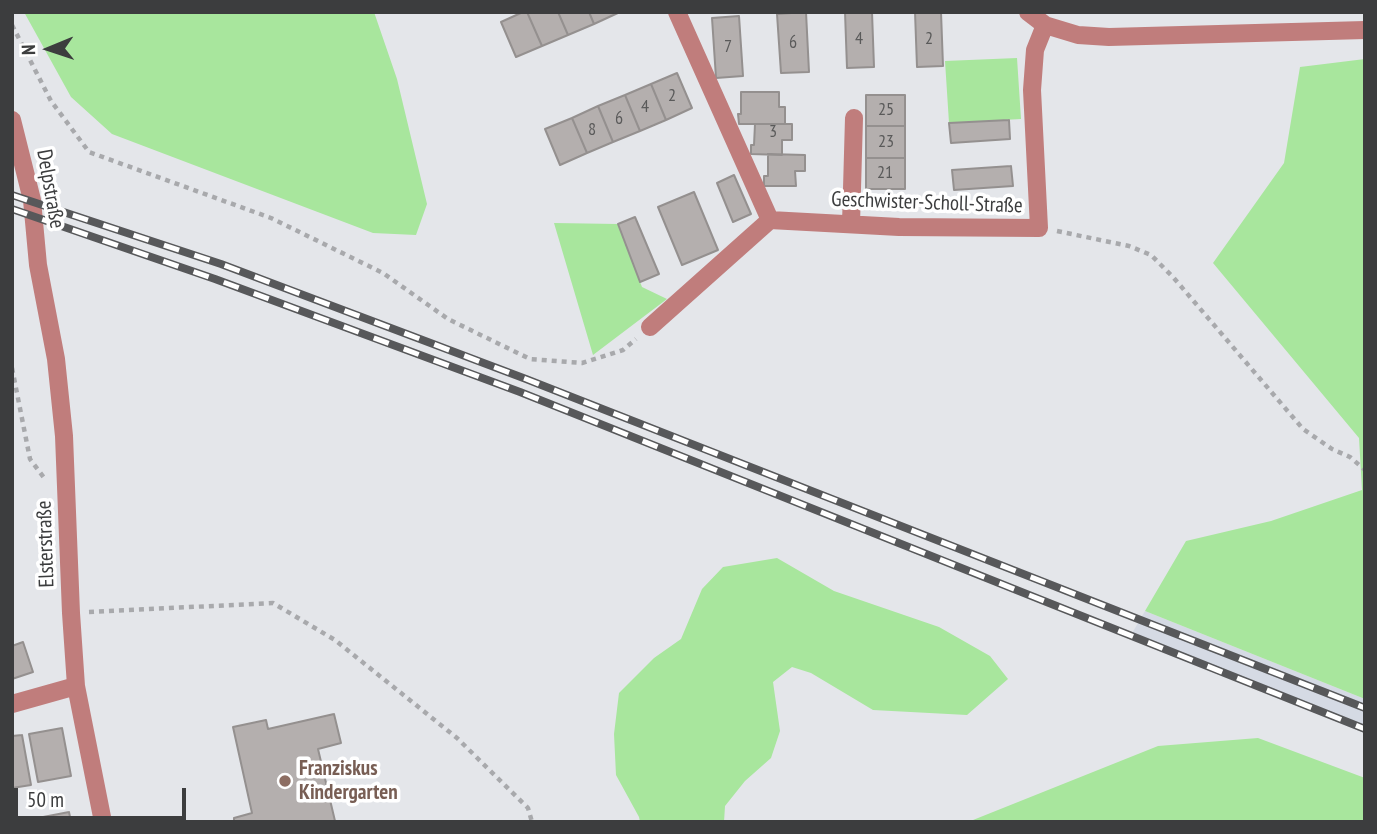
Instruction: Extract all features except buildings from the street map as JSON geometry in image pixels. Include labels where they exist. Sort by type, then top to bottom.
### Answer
[{"type":"street","points":[[650,327],[770,220],[677,12]]},
{"type":"street","points":[[1028,12],[1045,25],[1078,35],[1109,37],[1358,30]]},
{"type":"street","name":"Geschwister-Scholl-Straße","points":[[770,220],[1039,228],[1032,90],[1035,50],[1045,25]]},
{"type":"street","points":[[851,224],[854,118]]},
{"type":"street","name":"Delpstraße","points":[[12,120],[32,200],[38,265]]},
{"type":"street","name":"Elsterstraße","points":[[38,265],[56,359],[65,436],[76,686],[103,822]]},
{"type":"street","points":[[12,704],[76,686]]},
{"type":"path","points":[[12,25],[51,101],[89,152],[271,218],[383,273],[447,319],[530,359],[582,363],[624,350],[650,327]]},
{"type":"path","points":[[1039,228],[1117,243],[1151,255],[1173,276],[1303,429],[1332,449],[1350,457],[1365,470]]},
{"type":"path","points":[[12,368],[30,459],[45,480],[66,478]]},
{"type":"path","points":[[71,613],[274,603],[335,640],[457,738],[528,808],[532,822]]},
{"type":"shaded area","points":[[1145,611],[1365,699],[1365,733],[1131,635]]},
{"type":"green space","points":[[24,12],[374,12],[397,79],[427,204],[416,235],[373,233],[112,134],[71,97]]},
{"type":"green space","points":[[1017,58],[1021,119],[949,123],[945,61]]},
{"type":"green space","points":[[1365,59],[1365,699],[1145,611],[1186,541],[1271,521],[1362,490],[1359,438],[1213,263],[1284,163],[1300,67]]},
{"type":"green space","points":[[554,223],[618,224],[642,287],[667,299],[593,355]]},
{"type":"green space","points":[[777,558],[834,591],[939,627],[990,656],[1008,679],[967,715],[873,710],[811,673],[792,667],[773,682],[780,731],[771,758],[745,781],[725,806],[724,822],[640,822],[616,775],[614,734],[619,693],[654,658],[681,639],[702,589],[723,567]]},
{"type":"green space","points":[[1258,738],[1365,778],[1365,822],[968,822],[1158,746]]},
{"type":"railway","points":[[12,195],[221,264],[526,379],[1365,708]]},
{"type":"railway","points":[[12,209],[215,279],[520,392],[1365,729]]},
{"type":"place","name":"Franziskus Kindergarten","points":[[285,781]]}]
